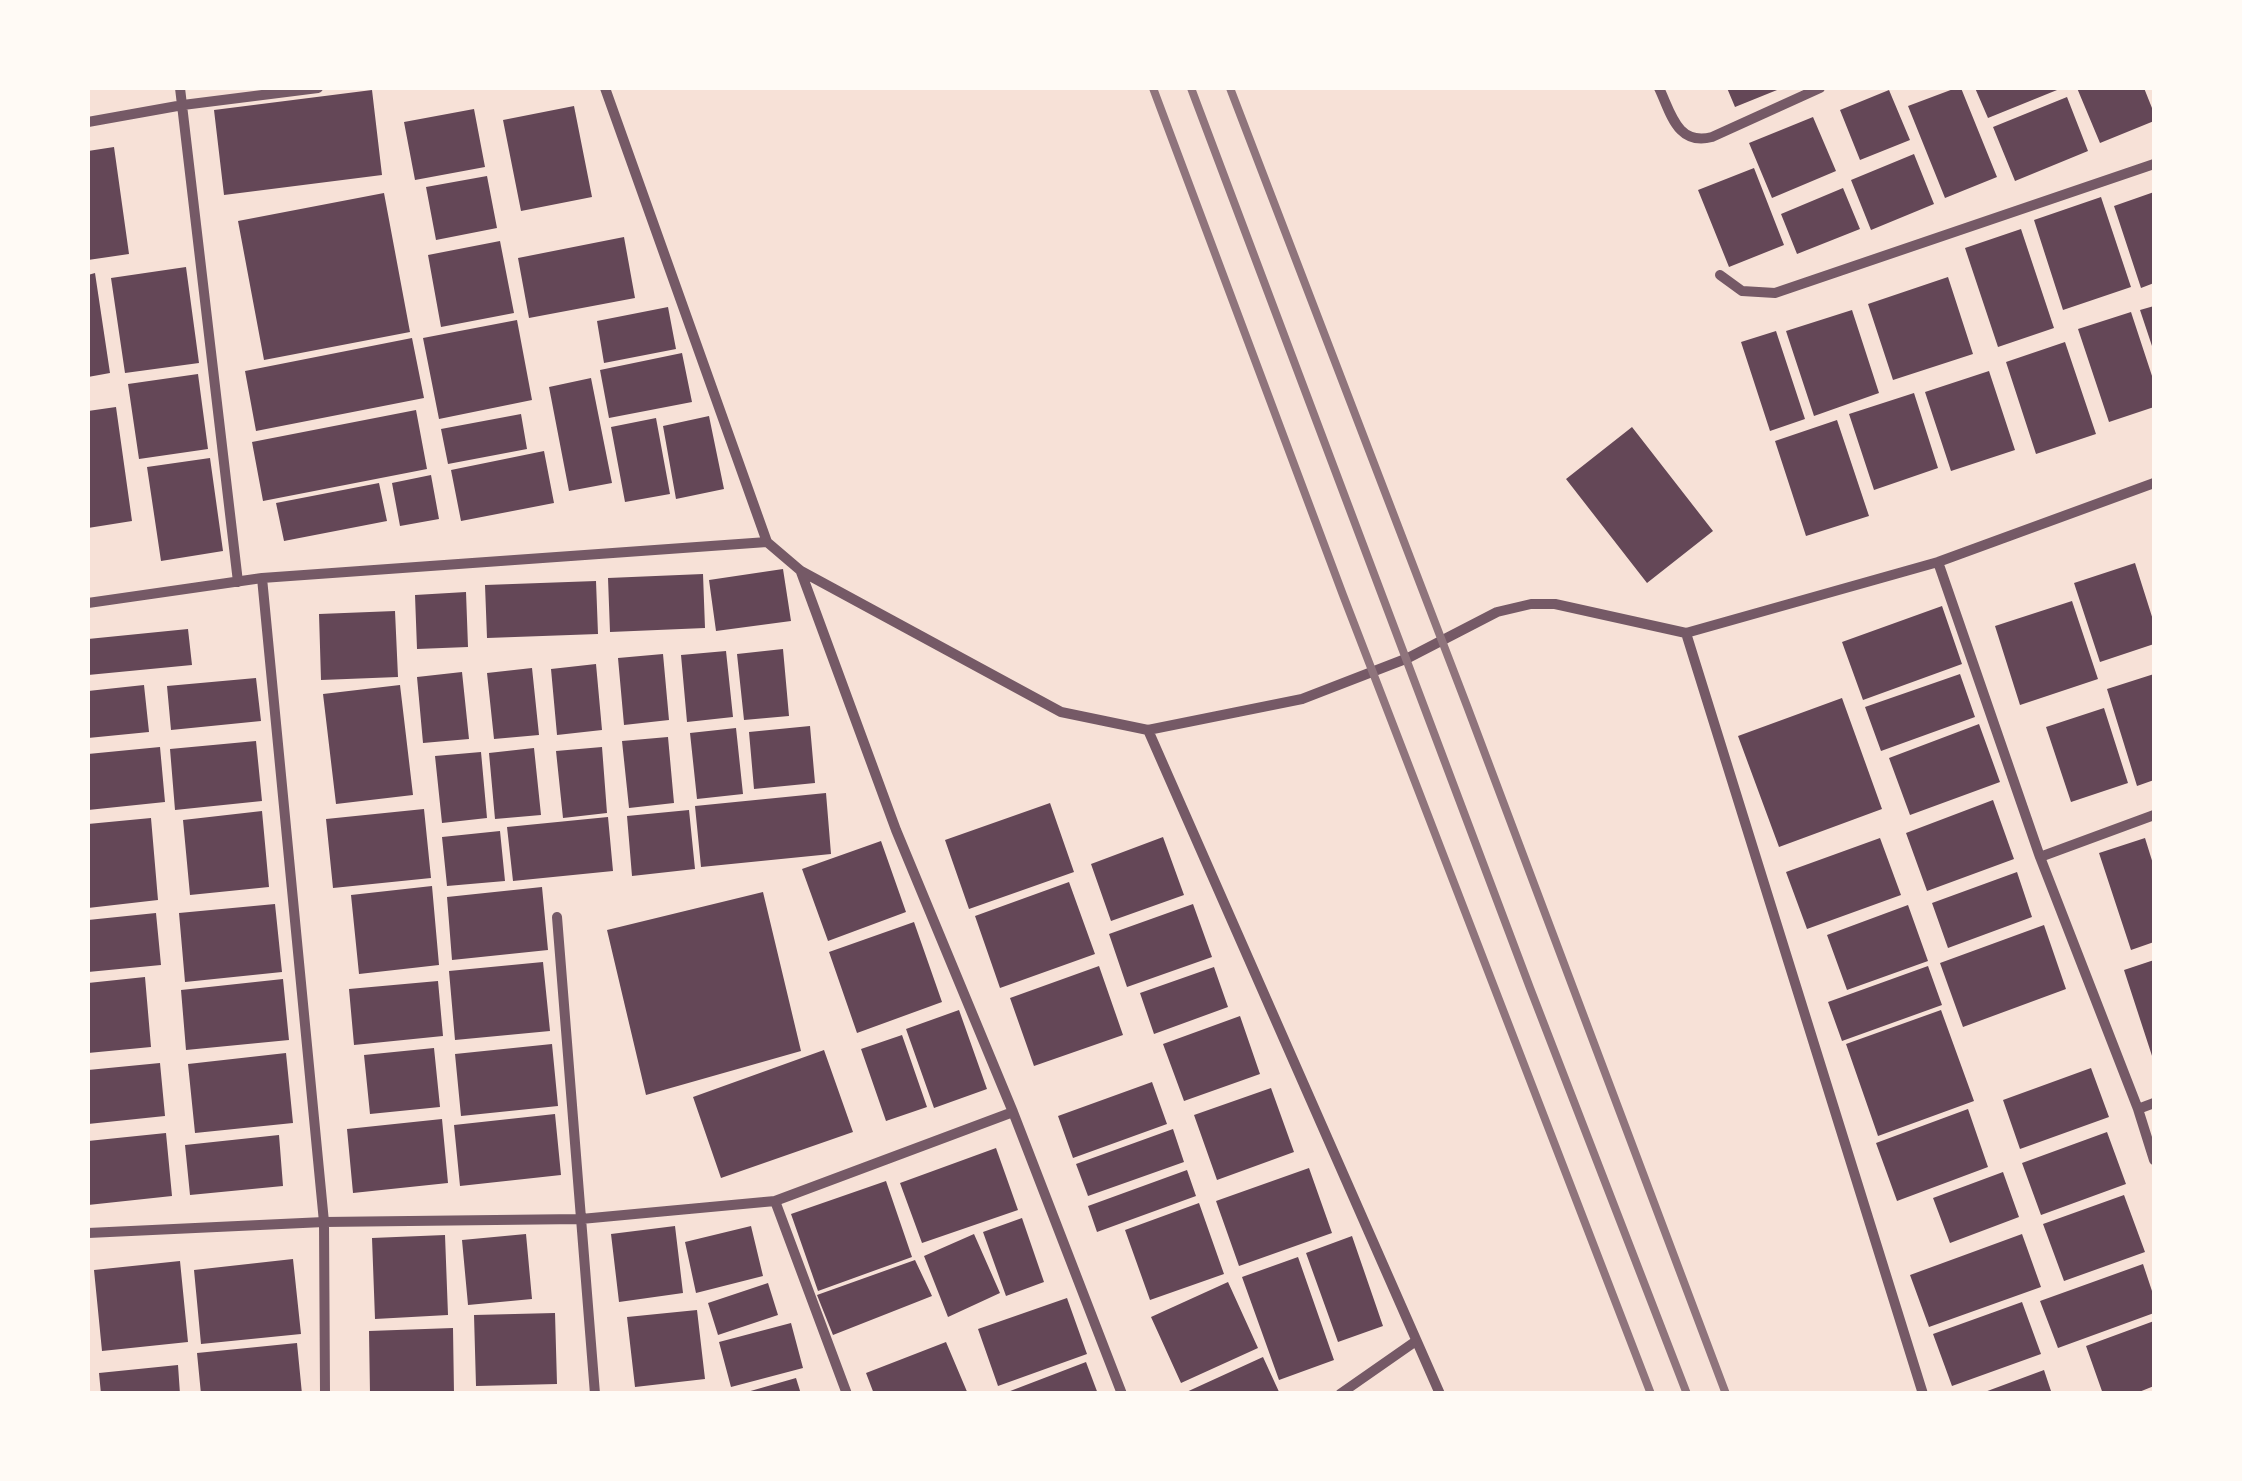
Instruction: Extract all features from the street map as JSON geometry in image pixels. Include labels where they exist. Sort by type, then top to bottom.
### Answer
[{"type":"street","points":[[180,88],[238,582]]},
{"type":"street","points":[[88,122],[182,105],[318,88]]},
{"type":"street","points":[[605,88],[768,542],[801,571],[1062,712],[1148,730],[1302,699],[1408,658],[1497,612],[1531,604],[1554,604],[1686,634],[1938,562],[2154,483]]},
{"type":"street","points":[[1660,88],[1678,128],[1685,136],[1701,140],[1820,88]]},
{"type":"street","points":[[1720,275],[1742,291],[1774,293],[2154,164]]},
{"type":"street","points":[[88,603],[262,578],[768,542]]},
{"type":"street","points":[[1938,562],[2040,856],[2154,1160]]},
{"type":"street","points":[[801,571],[896,830],[1013,1112],[1122,1394]]},
{"type":"street","points":[[262,578],[324,1222],[325,1394]]},
{"type":"street","points":[[1686,634],[1923,1394]]},
{"type":"street","points":[[1148,730],[1440,1394]]},
{"type":"street","points":[[2040,856],[2154,815]]},
{"type":"street","points":[[557,918],[595,1394]]},
{"type":"street","points":[[2138,1109],[2154,1103]]},
{"type":"street","points":[[88,1233],[324,1222],[581,1219],[775,1201],[1013,1112]]},
{"type":"street","points":[[775,1201],[847,1394]]},
{"type":"street","points":[[1340,1394],[1416,1341]]},
{"type":"building","points":[[1727,88],[1782,88],[1735,107]]},
{"type":"building","points":[[1961,88],[1997,177],[1945,198],[1908,106]]},
{"type":"building","points":[[1975,88],[2062,88],[1988,118]]},
{"type":"building","points":[[2077,88],[2144,88],[2154,121],[2100,143]]},
{"type":"building","points":[[372,90],[382,175],[224,195],[214,110]]},
{"type":"building","points":[[1889,90],[1910,140],[1860,160],[1840,110]]},
{"type":"building","points":[[2067,97],[2088,151],[2015,181],[1993,127]]},
{"type":"building","points":[[574,106],[592,197],[521,211],[503,120]]},
{"type":"building","points":[[474,109],[485,167],[415,180],[404,122]]},
{"type":"building","points":[[1813,117],[1836,171],[1772,198],[1749,143]]},
{"type":"building","points":[[114,147],[129,254],[88,260],[88,151]]},
{"type":"building","points":[[1914,154],[1934,204],[1871,230],[1851,180]]},
{"type":"building","points":[[1754,168],[1784,245],[1729,267],[1698,190]]},
{"type":"building","points":[[487,176],[497,228],[436,240],[426,187]]},
{"type":"building","points":[[1843,188],[1860,229],[1797,254],[1781,214]]},
{"type":"building","points":[[2154,192],[2154,283],[2141,288],[2114,206]]},
{"type":"building","points":[[384,193],[410,332],[264,360],[238,221]]},
{"type":"building","points":[[2101,197],[2131,287],[2063,310],[2034,220]]},
{"type":"building","points":[[2021,229],[2054,328],[1998,347],[1965,248]]},
{"type":"building","points":[[624,237],[635,298],[529,318],[518,258]]},
{"type":"building","points":[[500,241],[514,313],[441,327],[428,255]]},
{"type":"building","points":[[186,267],[199,363],[125,373],[111,278]]},
{"type":"building","points":[[95,273],[110,373],[88,377],[88,275]]},
{"type":"building","points":[[1948,277],[1973,354],[1893,380],[1868,304]]},
{"type":"building","points":[[2154,306],[2154,352],[2140,310]]},
{"type":"building","points":[[668,307],[676,349],[604,363],[597,321]]},
{"type":"building","points":[[1852,310],[1879,393],[1814,416],[1786,331]]},
{"type":"building","points":[[2131,312],[2154,382],[2154,407],[2109,422],[2078,329]]},
{"type":"building","points":[[517,320],[532,400],[439,419],[423,338]]},
{"type":"building","points":[[1776,331],[1805,419],[1770,431],[1741,342]]},
{"type":"building","points":[[412,338],[424,398],[256,431],[245,371]]},
{"type":"building","points":[[2065,342],[2096,434],[2036,454],[2006,362]]},
{"type":"building","points":[[682,353],[692,402],[609,418],[600,370]]},
{"type":"building","points":[[1989,371],[2015,450],[1951,471],[1925,392]]},
{"type":"building","points":[[198,374],[208,449],[139,459],[128,384]]},
{"type":"building","points":[[591,378],[612,483],[569,491],[549,387]]},
{"type":"building","points":[[1914,393],[1938,468],[1874,490],[1849,414]]},
{"type":"building","points":[[116,407],[132,521],[88,528],[88,411]]},
{"type":"building","points":[[416,410],[427,469],[263,501],[252,442]]},
{"type":"building","points":[[521,414],[527,449],[448,464],[441,429]]},
{"type":"building","points":[[709,416],[724,489],[676,499],[663,426]]},
{"type":"building","points":[[656,418],[670,494],[625,502],[611,427]]},
{"type":"building","points":[[1837,420],[1869,516],[1806,536],[1775,441]]},
{"type":"building","points":[[1632,427],[1713,531],[1647,583],[1566,479]]},
{"type":"building","points":[[544,451],[554,503],[461,521],[451,470]]},
{"type":"building","points":[[210,458],[223,551],[161,561],[147,467]]},
{"type":"building","points":[[431,475],[439,519],[400,526],[392,483]]},
{"type":"building","points":[[379,483],[387,521],[284,541],[276,503]]},
{"type":"building","points":[[2135,563],[2154,623],[2154,644],[2100,662],[2074,583]]},
{"type":"building","points":[[783,569],[791,621],[716,631],[709,580]]},
{"type":"building","points":[[703,574],[705,628],[610,632],[608,578]]},
{"type":"building","points":[[596,581],[598,634],[487,638],[485,585]]},
{"type":"building","points":[[466,592],[468,647],[417,649],[415,595]]},
{"type":"building","points":[[2072,601],[2098,679],[2020,705],[1995,626]]},
{"type":"building","points":[[1942,606],[1962,664],[1863,700],[1842,642]]},
{"type":"building","points":[[395,611],[398,677],[321,680],[319,614]]},
{"type":"building","points":[[188,629],[192,665],[88,675],[88,639]]},
{"type":"building","points":[[783,649],[789,716],[744,720],[737,654]]},
{"type":"building","points":[[726,651],[733,717],[687,722],[681,655]]},
{"type":"building","points":[[663,654],[669,720],[624,725],[618,658]]},
{"type":"building","points":[[596,664],[602,730],[557,735],[551,669]]},
{"type":"building","points":[[532,668],[539,735],[494,739],[487,673]]},
{"type":"building","points":[[462,672],[469,739],[423,743],[417,677]]},
{"type":"building","points":[[1960,674],[1975,717],[1881,751],[1865,707]]},
{"type":"building","points":[[2154,674],[2154,780],[2137,786],[2107,689]]},
{"type":"building","points":[[256,678],[261,721],[171,730],[167,686]]},
{"type":"building","points":[[144,685],[149,732],[88,738],[88,691]]},
{"type":"building","points":[[400,685],[413,795],[336,804],[323,694]]},
{"type":"building","points":[[1842,698],[1882,809],[1779,847],[1738,736]]},
{"type":"building","points":[[2104,708],[2128,783],[2071,802],[2046,727]]},
{"type":"building","points":[[1979,724],[2000,782],[1910,815],[1889,758]]},
{"type":"building","points":[[810,726],[815,783],[754,789],[749,732]]},
{"type":"building","points":[[736,728],[743,794],[697,799],[690,733]]},
{"type":"building","points":[[668,737],[674,803],[629,808],[622,741]]},
{"type":"building","points":[[256,741],[262,801],[175,810],[170,749]]},
{"type":"building","points":[[160,747],[165,802],[88,810],[88,754]]},
{"type":"building","points":[[602,747],[607,813],[563,818],[556,751]]},
{"type":"building","points":[[534,748],[541,815],[495,819],[489,753]]},
{"type":"building","points":[[481,752],[487,818],[442,823],[435,756]]},
{"type":"building","points":[[826,793],[831,854],[701,867],[695,806]]},
{"type":"building","points":[[1993,800],[2014,859],[1927,891],[1906,833]]},
{"type":"building","points":[[1050,803],[1074,872],[969,909],[945,840]]},
{"type":"building","points":[[424,809],[431,878],[333,888],[326,819]]},
{"type":"building","points":[[689,810],[695,869],[632,876],[627,816]]},
{"type":"building","points":[[262,811],[269,887],[190,895],[183,820]]},
{"type":"building","points":[[608,817],[613,871],[513,881],[507,827]]},
{"type":"building","points":[[151,818],[158,900],[88,908],[88,824]]},
{"type":"building","points":[[500,831],[505,881],[447,886],[442,837]]},
{"type":"building","points":[[1163,837],[1184,895],[1111,921],[1091,864]]},
{"type":"building","points":[[1880,838],[1901,895],[1807,929],[1786,872]]},
{"type":"building","points":[[2145,838],[2154,867],[2154,942],[2131,950],[2099,853]]},
{"type":"building","points":[[881,841],[906,912],[828,941],[802,869]]},
{"type":"building","points":[[2017,872],[2032,917],[1948,948],[1932,903]]},
{"type":"building","points":[[1069,882],[1095,954],[1000,988],[975,916]]},
{"type":"building","points":[[432,886],[439,965],[359,974],[351,895]]},
{"type":"building","points":[[542,887],[548,950],[452,960],[447,897]]},
{"type":"building","points":[[763,892],[801,1051],[646,1095],[607,930]]},
{"type":"building","points":[[275,904],[282,972],[185,982],[179,913]]},
{"type":"building","points":[[1193,904],[1212,957],[1127,987],[1109,934]]},
{"type":"building","points":[[1908,905],[1928,961],[1847,990],[1827,935]]},
{"type":"building","points":[[156,913],[161,965],[88,972],[88,920]]},
{"type":"building","points":[[914,922],[942,1002],[857,1033],[829,952]]},
{"type":"building","points":[[2044,925],[2066,989],[1963,1027],[1940,963]]},
{"type":"building","points":[[2154,960],[2154,1062],[2124,970]]},
{"type":"building","points":[[543,962],[550,1031],[455,1040],[449,971]]},
{"type":"building","points":[[1099,966],[1123,1035],[1034,1066],[1010,998]]},
{"type":"building","points":[[1928,966],[1942,1005],[1842,1041],[1828,1002]]},
{"type":"building","points":[[1214,967],[1228,1007],[1154,1034],[1140,993]]},
{"type":"building","points":[[145,977],[151,1047],[88,1053],[88,983]]},
{"type":"building","points":[[283,979],[289,1040],[186,1050],[181,990]]},
{"type":"building","points":[[438,981],[443,1036],[354,1045],[349,989]]},
{"type":"building","points":[[959,1010],[987,1089],[934,1108],[906,1029]]},
{"type":"building","points":[[1941,1010],[1974,1101],[1878,1136],[1846,1044]]},
{"type":"building","points":[[1240,1016],[1260,1074],[1184,1101],[1163,1044]]},
{"type":"building","points":[[902,1035],[927,1107],[886,1121],[861,1049]]},
{"type":"building","points":[[552,1044],[558,1106],[461,1116],[455,1054]]},
{"type":"building","points":[[434,1048],[440,1107],[370,1114],[364,1055]]},
{"type":"building","points":[[824,1050],[853,1132],[721,1178],[693,1097]]},
{"type":"building","points":[[286,1053],[293,1123],[195,1133],[188,1064]]},
{"type":"building","points":[[160,1063],[165,1116],[88,1124],[88,1070]]},
{"type":"building","points":[[2091,1068],[2109,1117],[2020,1149],[2003,1100]]},
{"type":"building","points":[[1152,1082],[1167,1124],[1073,1158],[1058,1116]]},
{"type":"building","points":[[1271,1088],[1294,1152],[1217,1180],[1194,1115]]},
{"type":"building","points":[[1968,1109],[1988,1167],[1897,1201],[1876,1143]]},
{"type":"building","points":[[555,1114],[561,1175],[460,1186],[454,1125]]},
{"type":"building","points":[[442,1119],[448,1183],[353,1193],[347,1129]]},
{"type":"building","points":[[1173,1129],[1184,1162],[1088,1196],[1076,1164]]},
{"type":"building","points":[[2107,1132],[2126,1184],[2041,1215],[2022,1163]]},
{"type":"building","points":[[166,1133],[172,1196],[88,1205],[88,1141]]},
{"type":"building","points":[[279,1135],[283,1186],[190,1195],[185,1145]]},
{"type":"building","points":[[996,1148],[1018,1210],[922,1243],[900,1183]]},
{"type":"building","points":[[1309,1168],[1332,1233],[1239,1266],[1216,1201]]},
{"type":"building","points":[[1187,1170],[1196,1196],[1097,1232],[1088,1206]]},
{"type":"building","points":[[2003,1172],[2019,1217],[1950,1243],[1933,1198]]},
{"type":"building","points":[[886,1181],[912,1257],[818,1291],[791,1214]]},
{"type":"building","points":[[2124,1195],[2145,1252],[2064,1281],[2043,1224]]},
{"type":"building","points":[[1199,1203],[1224,1274],[1150,1300],[1125,1230]]},
{"type":"building","points":[[1022,1218],[1044,1282],[1006,1296],[983,1232]]},
{"type":"building","points":[[675,1226],[683,1293],[619,1302],[611,1234]]},
{"type":"building","points":[[751,1226],[763,1276],[696,1293],[685,1242]]},
{"type":"building","points":[[526,1234],[532,1299],[468,1305],[462,1240]]},
{"type":"building","points":[[974,1234],[1000,1293],[948,1317],[924,1256]]},
{"type":"building","points":[[2022,1234],[2041,1287],[1929,1327],[1910,1275]]},
{"type":"building","points":[[445,1235],[448,1315],[375,1319],[372,1238]]},
{"type":"building","points":[[1352,1236],[1383,1326],[1338,1342],[1306,1253]]},
{"type":"building","points":[[1298,1257],[1334,1360],[1279,1380],[1242,1277]]},
{"type":"building","points":[[293,1259],[301,1334],[201,1344],[194,1270]]},
{"type":"building","points":[[915,1260],[932,1296],[833,1335],[817,1295]]},
{"type":"building","points":[[180,1261],[188,1342],[102,1351],[94,1270]]},
{"type":"building","points":[[2143,1264],[2154,1297],[2154,1313],[2058,1348],[2040,1301]]},
{"type":"building","points":[[1228,1282],[1258,1348],[1181,1383],[1151,1317]]},
{"type":"building","points":[[768,1283],[778,1315],[718,1335],[708,1303]]},
{"type":"building","points":[[1067,1298],[1087,1354],[998,1386],[978,1329]]},
{"type":"building","points":[[2022,1302],[2041,1354],[1952,1386],[1933,1334]]},
{"type":"building","points":[[697,1310],[705,1379],[635,1387],[627,1317]]},
{"type":"building","points":[[555,1313],[557,1384],[476,1386],[474,1315]]},
{"type":"building","points":[[2154,1321],[2154,1386],[2134,1394],[2103,1394],[2086,1346]]},
{"type":"building","points":[[791,1323],[803,1368],[731,1387],[719,1342]]},
{"type":"building","points":[[453,1328],[454,1394],[370,1394],[369,1331]]},
{"type":"building","points":[[946,1342],[968,1394],[874,1394],[866,1373]]},
{"type":"building","points":[[297,1343],[302,1394],[201,1394],[197,1353]]},
{"type":"building","points":[[1263,1357],[1280,1394],[1182,1394]]},
{"type":"building","points":[[1086,1362],[1098,1394],[1005,1394],[1005,1393]]},
{"type":"building","points":[[178,1365],[180,1394],[101,1394],[99,1373]]},
{"type":"building","points":[[2044,1370],[2052,1394],[1982,1394],[1982,1393]]},
{"type":"building","points":[[796,1378],[801,1394],[747,1394],[747,1392]]},
{"type":"railway","points":[[1153,88],[1343,595],[1651,1394]]},
{"type":"railway","points":[[1191,88],[1687,1394]]},
{"type":"railway","points":[[1230,88],[1726,1394]]}]
